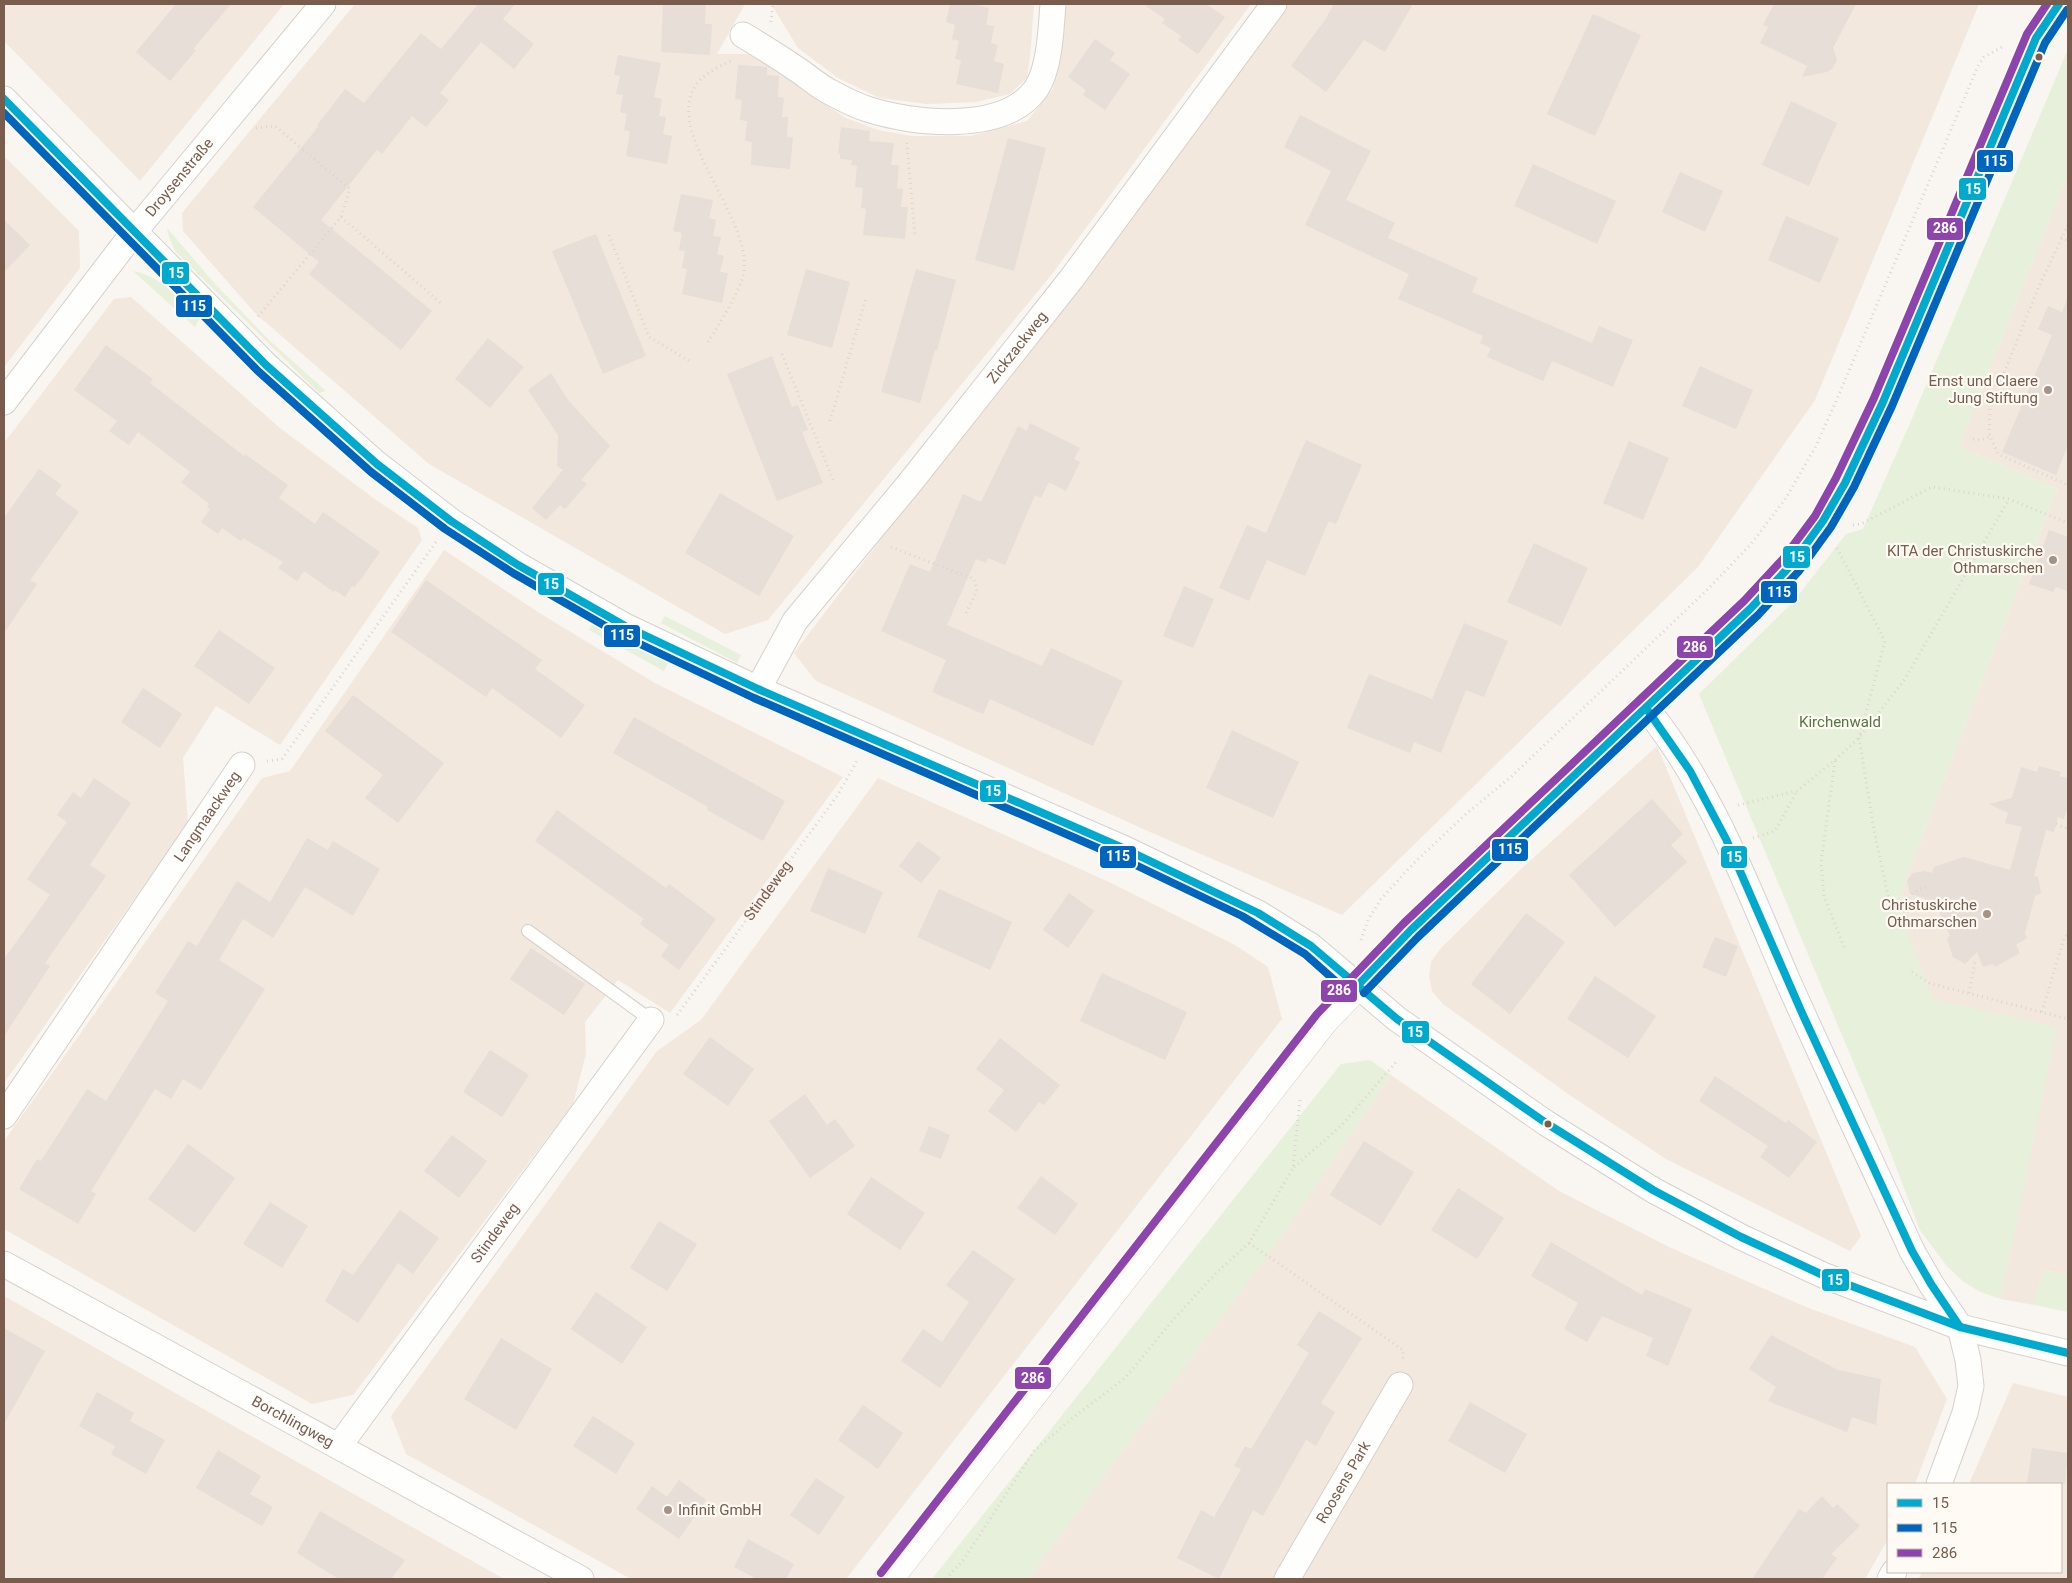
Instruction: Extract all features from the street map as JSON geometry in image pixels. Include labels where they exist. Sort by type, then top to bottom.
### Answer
[{"type":"street","name":"Droysenstraße","points":[[4,402],[134,232],[323,4]]},
{"type":"street","points":[[743,34],[830,92],[866,109],[905,118],[937,121],[973,120],[999,114],[1023,104],[1036,88],[1045,71],[1052,4]]},
{"type":"street","name":"Zickzackweg","points":[[758,689],[796,621],[1072,278],[1274,4]]},
{"type":"street","points":[[889,1579],[1324,1021],[1411,930],[1751,608],[1791,565],[1823,521],[1845,482],[1883,402],[2036,38],[2059,4]]},
{"type":"street","points":[[4,99],[266,365],[377,464],[451,521],[518,566],[625,626],[758,689],[1125,849],[1258,913],[1310,946],[1397,1019],[1546,1123],[1653,1190],[1741,1237],[1825,1276],[1960,1327],[2068,1353]]},
{"type":"street","points":[[1646,708],[1665,733],[1713,811],[1795,996],[1912,1251],[1931,1284],[1960,1327],[1968,1360],[1971,1386],[1965,1413],[1939,1483]]},
{"type":"street","name":"Langmaackweg","points":[[4,1116],[242,764]]},
{"type":"street","name":"Stindeweg","points":[[339,1446],[651,1020]]},
{"type":"street","name":"Borchlingweg","points":[[4,1264],[581,1579]]},
{"type":"street","name":"Roosens Park","points":[[1286,1579],[1400,1385]]},
{"type":"lane","points":[[528,931],[651,1020]]},
{"type":"path","points":[[708,342],[732,301],[744,272],[743,248],[731,216],[700,153],[688,118],[690,97],[695,85],[708,72],[741,57],[767,49],[773,4]]},
{"type":"path","points":[[1360,944],[1368,920],[1381,899],[1414,863],[1466,814],[1512,776],[1707,590],[1751,544],[1786,498],[1816,446],[1837,400],[1978,66],[1989,54],[2004,46]]},
{"type":"path","points":[[905,118],[915,236]]},
{"type":"path","points":[[256,128],[275,126],[350,188],[341,217],[256,320]]},
{"type":"path","points":[[341,217],[442,304]]},
{"type":"path","points":[[2068,225],[2039,286],[1990,408],[1990,437],[1998,454],[2068,485]]},
{"type":"path","points":[[609,235],[649,337],[692,362]]},
{"type":"path","points":[[2061,237],[2068,240]]},
{"type":"path","points":[[830,421],[866,298]]},
{"type":"path","points":[[782,354],[834,482]]},
{"type":"path","points":[[1973,439],[1980,440],[1990,437]]},
{"type":"path","points":[[1823,521],[1853,525],[1860,524],[1932,487],[2009,499],[2068,523]]},
{"type":"path","points":[[1729,846],[1775,831],[1797,791],[1859,738],[1905,678],[2009,499]]},
{"type":"path","name":"Langmaackweg","points":[[242,764],[282,759],[451,521]]},
{"type":"path","points":[[1823,521],[1886,641],[1859,738],[1874,830],[1892,914]]},
{"type":"path","points":[[865,537],[974,579],[977,591],[966,615]]},
{"type":"path","name":"Stindeweg","points":[[651,1020],[671,1023],[837,796],[870,738]]},
{"type":"path","points":[[1835,760],[1821,862],[1824,896],[1845,950]]},
{"type":"path","points":[[1713,811],[1797,791]]},
{"type":"path","points":[[2056,824],[2068,829]]},
{"type":"path","points":[[1902,917],[1906,902],[1916,890],[1929,886]]},
{"type":"path","points":[[2042,1012],[2064,938],[2068,934]]},
{"type":"path","points":[[1969,993],[1975,962]]},
{"type":"path","points":[[1912,972],[1929,983],[2068,1019]]},
{"type":"path","points":[[946,1579],[964,1559],[1034,1451],[1075,1416],[1125,1378],[1173,1320],[1216,1273],[1249,1243],[1293,1168],[1342,1125],[1396,1062]]},
{"type":"path","points":[[1293,1168],[1301,1091]]},
{"type":"path","points":[[1249,1243],[1403,1350],[1400,1385]]},
{"type":"shaded area","points":[[4,4],[284,4],[140,181],[4,41]]},
{"type":"shaded area","points":[[355,4],[745,4],[717,54],[758,54],[800,88],[846,118],[878,130],[912,136],[971,136],[1027,121],[1053,89],[1065,27],[1065,4],[1251,4],[1052,274],[768,620],[725,634],[429,464],[255,313],[183,231],[182,213]]},
{"type":"shaded area","points":[[771,4],[1034,4],[1027,78],[1010,94],[976,102],[927,104],[880,98],[838,78],[798,48]]},
{"type":"shaded area","points":[[1289,4],[1979,4],[1815,400],[1698,567],[1342,915],[1150,832],[816,681],[794,653]]},
{"type":"shaded area","points":[[4,156],[79,231],[80,268],[4,367]]},
{"type":"shaded area","points":[[2068,174],[2068,1275],[2043,1270],[2034,1305],[2001,1299],[1981,1292],[1964,1282],[1947,1266],[1920,1230],[1931,999],[1898,909],[1909,870],[2057,489],[1959,446]]},
{"type":"shaded area","points":[[131,297],[280,428],[376,500],[418,528],[422,540],[280,745],[216,706],[183,758],[188,823],[4,1083],[4,443],[114,299]]},
{"type":"shaded area","points":[[444,550],[541,614],[655,683],[843,777],[670,1013],[618,980],[585,1022],[586,1054],[573,1104],[353,1395],[312,1404],[4,1229],[4,1141],[262,778],[290,771]]},
{"type":"shaded area","points":[[1657,746],[1861,1236],[1850,1251],[1666,1159],[1571,1096],[1443,1004],[1432,991],[1429,977],[1431,962],[1441,948],[1521,869]]},
{"type":"shaded area","points":[[878,778],[1109,882],[1235,945],[1268,967],[1282,1019],[846,1579],[631,1579],[406,1454],[391,1416],[657,1051],[701,1020]]},
{"type":"shaded area","points":[[1391,1075],[1559,1191],[1671,1248],[1806,1307],[1915,1347],[1947,1399],[1915,1483],[1887,1483],[1887,1541],[1865,1579],[1028,1579],[1284,1232]]},
{"type":"shaded area","points":[[4,1296],[504,1579],[4,1579]]},
{"type":"shaded area","points":[[2013,1383],[2068,1397],[2068,1579],[1918,1579],[1922,1573],[2062,1573],[2062,1483],[1969,1483]]},
{"type":"green space","name":"Kirchenwald","points":[[2068,49],[2068,174],[1959,446],[2057,489],[1909,870],[1898,909],[1932,999],[2057,1027],[2001,1299],[1981,1292],[1964,1282],[1947,1266],[1920,1230],[1883,1133],[1699,694],[1793,602],[1846,534],[1863,529],[1914,414]]},
{"type":"green space","points":[[167,228],[215,284],[269,340],[326,391],[319,393],[175,251]]},
{"type":"green space","points":[[133,271],[153,278],[169,290],[199,319],[195,327]]},
{"type":"green space","points":[[665,616],[741,655],[737,663],[661,623]]},
{"type":"green space","points":[[593,622],[668,663],[664,671],[589,630]]},
{"type":"green space","points":[[1370,1060],[1391,1075],[1285,1232],[1028,1579],[932,1579],[1341,1064]]},
{"type":"green space","points":[[2043,1270],[2068,1275],[2068,1312],[2034,1305]]},
{"type":"building","points":[[176,4],[231,4],[193,49],[196,50],[170,81],[136,52]]},
{"type":"building","points":[[478,4],[515,4],[503,19],[534,44],[514,69],[481,42],[440,93],[449,100],[426,127],[412,116],[382,154],[377,150],[321,220],[432,311],[401,350],[309,274],[319,262],[253,207],[318,127],[317,125],[345,89],[364,103],[421,33],[441,49]]},
{"type":"building","points":[[663,4],[706,4],[705,24],[712,24],[710,55],[661,52]]},
{"type":"building","points":[[950,4],[971,4],[989,8],[986,25],[994,26],[991,43],[998,45],[994,61],[1004,64],[998,93],[956,84],[961,60],[955,59],[959,41],[952,39],[955,25],[946,22]]},
{"type":"building","points":[[1143,4],[1206,4],[1225,17],[1198,54],[1178,40],[1181,36],[1162,23],[1165,19]]},
{"type":"building","points":[[1334,4],[1413,4],[1385,52],[1364,40],[1326,92],[1291,66],[1325,20]]},
{"type":"building","points":[[1774,4],[1856,4],[1833,48],[1837,60],[1833,68],[1827,72],[1802,77],[1807,66],[1760,43],[1768,27],[1763,25]]},
{"type":"building","points":[[1593,14],[1641,35],[1595,136],[1547,114]]},
{"type":"building","points":[[1095,39],[1115,53],[1110,60],[1130,74],[1105,110],[1083,95],[1086,90],[1068,77]]},
{"type":"building","points":[[618,55],[661,63],[654,97],[662,99],[659,116],[666,117],[663,134],[672,136],[667,164],[626,156],[630,131],[624,130],[627,114],[620,112],[623,95],[616,94],[620,76],[614,75]]},
{"type":"building","points":[[738,65],[767,67],[767,75],[779,76],[778,97],[784,98],[782,117],[788,117],[787,137],[793,137],[790,169],[751,165],[752,142],[745,141],[747,121],[740,120],[742,100],[735,99]]},
{"type":"building","points":[[1791,101],[1837,123],[1809,186],[1762,165]]},
{"type":"building","points":[[1300,115],[1371,151],[1346,200],[1395,223],[1388,238],[1478,278],[1472,292],[1592,343],[1599,326],[1633,340],[1613,387],[1552,361],[1543,381],[1487,357],[1491,348],[1480,343],[1483,336],[1398,299],[1409,274],[1305,225],[1331,171],[1284,147]]},
{"type":"building","points":[[841,127],[870,131],[869,141],[894,143],[891,165],[899,165],[897,188],[903,189],[901,207],[908,207],[905,239],[863,235],[866,209],[861,208],[863,188],[855,187],[857,166],[851,165],[852,160],[840,159],[840,154],[838,154]]},
{"type":"building","points":[[1008,138],[1046,148],[1014,271],[975,260]]},
{"type":"building","points":[[1533,164],[1616,201],[1597,244],[1514,206]]},
{"type":"building","points":[[1680,172],[1723,191],[1705,232],[1662,212]]},
{"type":"building","points":[[681,194],[713,200],[709,218],[716,220],[713,236],[721,237],[717,254],[724,256],[720,272],[728,273],[722,303],[682,294],[687,269],[682,268],[685,251],[679,250],[682,233],[673,231]]},
{"type":"building","points":[[1786,216],[1839,238],[1820,283],[1768,260]]},
{"type":"building","points":[[4,220],[30,245],[4,272]]},
{"type":"building","points":[[596,234],[646,356],[603,374],[552,251]]},
{"type":"building","points":[[806,269],[850,282],[832,348],[787,335]]},
{"type":"building","points":[[916,269],[956,280],[937,351],[935,350],[920,403],[881,392]]},
{"type":"building","name":"Ernst und Claere Jung Stiftung","points":[[2068,297],[2068,445],[2056,475],[2002,452],[2052,335],[2038,329],[2048,306],[2062,312]]},
{"type":"building","points":[[488,338],[524,367],[490,408],[455,379]]},
{"type":"building","points":[[106,345],[153,379],[150,383],[244,456],[245,454],[288,485],[279,498],[315,524],[323,512],[380,552],[361,579],[354,587],[352,586],[345,597],[335,590],[334,592],[304,571],[297,581],[278,568],[283,562],[243,538],[241,541],[222,528],[218,534],[201,522],[210,509],[207,507],[209,504],[181,482],[190,472],[138,432],[129,445],[109,431],[117,421],[74,390]]},
{"type":"building","points":[[772,356],[792,407],[798,405],[808,430],[802,432],[823,483],[777,501],[727,374]]},
{"type":"building","points":[[1700,366],[1753,390],[1736,429],[1682,406]]},
{"type":"building","points":[[551,373],[568,400],[610,446],[581,480],[587,484],[565,509],[560,505],[546,520],[532,508],[563,470],[557,466],[558,435],[528,390]]},
{"type":"building","points":[[1030,423],[1080,448],[1074,459],[1080,462],[1066,491],[1049,482],[1041,498],[1035,495],[1005,565],[988,558],[986,563],[976,559],[947,625],[1042,666],[1051,648],[1123,681],[1093,746],[990,699],[983,714],[932,692],[946,660],[881,631],[910,564],[930,572],[963,494],[981,502],[1018,426],[1027,431]]},
{"type":"building","points":[[1306,440],[1362,465],[1336,524],[1329,521],[1305,576],[1267,560],[1249,601],[1219,588],[1247,525],[1266,533]]},
{"type":"building","points":[[1629,441],[1669,458],[1643,520],[1603,503]]},
{"type":"building","points":[[39,469],[62,485],[55,494],[79,512],[30,580],[37,584],[4,633],[4,518]]},
{"type":"building","points":[[720,493],[794,536],[759,596],[685,553]]},
{"type":"building","name":"KITA der Christuskirche Othmarschen","points":[[2049,530],[2068,537],[2068,591],[2056,587],[2053,592],[2029,584]]},
{"type":"building","points":[[1534,543],[1588,568],[1561,626],[1507,602]]},
{"type":"building","points":[[426,580],[542,660],[535,669],[585,705],[561,738],[492,688],[486,697],[391,632]]},
{"type":"building","points":[[1184,586],[1214,599],[1193,648],[1163,636]]},
{"type":"building","points":[[1464,623],[1508,641],[1484,697],[1466,690],[1441,753],[1414,742],[1410,753],[1347,728],[1369,674],[1432,699]]},
{"type":"building","points":[[219,630],[275,668],[249,704],[194,666]]},
{"type":"building","points":[[143,688],[182,714],[160,748],[121,722]]},
{"type":"building","points":[[353,695],[444,763],[398,823],[365,798],[383,775],[325,731]]},
{"type":"building","points":[[634,717],[785,801],[763,841],[707,810],[708,807],[613,753]]},
{"type":"building","points":[[1232,730],[1299,762],[1273,818],[1206,788]]},
{"type":"building","points":[[2039,766],[2061,772],[2059,776],[2068,778],[2068,805],[2064,819],[2058,817],[2054,832],[2046,830],[2034,876],[2038,877],[2041,893],[2035,896],[2025,933],[2027,938],[2016,945],[2020,953],[1995,967],[1993,964],[1983,967],[1977,952],[1965,964],[1953,957],[1947,939],[1950,936],[1937,907],[1924,903],[1925,898],[1910,894],[1907,880],[1913,873],[1925,871],[1932,873],[1934,867],[1964,857],[2010,870],[2022,827],[2005,823],[2008,813],[1989,804],[2012,798],[2021,767],[2037,772]]},
{"type":"building","points":[[94,778],[131,803],[90,865],[106,876],[45,963],[50,966],[4,1036],[4,959],[50,895],[27,879],[67,822],[57,815],[73,792],[81,798]]},
{"type":"building","points":[[1652,799],[1683,834],[1671,845],[1687,862],[1615,927],[1569,875]]},
{"type":"building","points":[[557,810],[666,888],[669,884],[716,919],[679,970],[661,956],[669,945],[640,924],[644,919],[535,841]]},
{"type":"building","points":[[307,838],[328,850],[333,841],[380,869],[353,916],[305,887],[273,938],[243,919],[219,960],[265,989],[201,1090],[183,1079],[171,1099],[155,1089],[91,1191],[96,1194],[78,1224],[19,1189],[37,1159],[41,1161],[87,1089],[106,1101],[168,1001],[155,993],[188,941],[197,946],[237,881],[270,902]]},
{"type":"building","points":[[918,841],[941,858],[921,883],[899,866]]},
{"type":"building","points":[[828,868],[883,892],[865,934],[810,911]]},
{"type":"building","points":[[939,889],[1012,922],[990,970],[917,937]]},
{"type":"building","points":[[1069,893],[1094,911],[1068,948],[1043,930]]},
{"type":"building","points":[[1526,913],[1565,942],[1510,1014],[1471,984]]},
{"type":"building","points":[[1715,937],[1738,946],[1726,977],[1702,967]]},
{"type":"building","points":[[531,948],[585,984],[564,1015],[510,979]]},
{"type":"building","points":[[1102,973],[1187,1012],[1165,1060],[1080,1021]]},
{"type":"building","points":[[1595,976],[1656,1016],[1628,1058],[1567,1019]]},
{"type":"building","points":[[710,1037],[754,1069],[728,1106],[683,1074]]},
{"type":"building","points":[[1000,1038],[1060,1085],[1044,1105],[1039,1102],[1016,1132],[988,1111],[1004,1090],[976,1069]]},
{"type":"building","points":[[490,1050],[529,1075],[502,1117],[463,1092]]},
{"type":"building","points":[[1715,1076],[1786,1123],[1788,1120],[1817,1142],[1789,1178],[1760,1157],[1768,1146],[1699,1101]]},
{"type":"building","points":[[805,1094],[827,1125],[835,1119],[855,1146],[810,1178],[769,1121]]},
{"type":"building","points":[[929,1126],[950,1135],[941,1159],[919,1151]]},
{"type":"building","points":[[452,1135],[487,1161],[459,1198],[424,1171]]},
{"type":"building","points":[[1364,1141],[1414,1172],[1381,1226],[1330,1195]]},
{"type":"building","points":[[188,1144],[235,1178],[195,1233],[148,1199]]},
{"type":"building","points":[[1041,1176],[1078,1204],[1055,1235],[1017,1208]]},
{"type":"building","points":[[871,1177],[925,1213],[900,1250],[847,1214]]},
{"type":"building","points":[[1458,1188],[1504,1218],[1477,1259],[1431,1230]]},
{"type":"building","points":[[270,1202],[308,1226],[282,1268],[243,1244]]},
{"type":"building","points":[[400,1210],[439,1238],[413,1274],[398,1263],[358,1323],[325,1301],[343,1269],[353,1275]]},
{"type":"building","points":[[659,1221],[697,1244],[667,1291],[630,1268]]},
{"type":"building","points":[[1551,1242],[1642,1295],[1645,1289],[1692,1309],[1668,1366],[1646,1356],[1653,1338],[1602,1316],[1587,1342],[1564,1329],[1578,1303],[1531,1276]]},
{"type":"building","points":[[973,1250],[1015,1279],[940,1388],[901,1361],[923,1329],[942,1342],[969,1302],[946,1285]]},
{"type":"building","points":[[596,1292],[647,1327],[622,1364],[571,1329]]},
{"type":"building","points":[[1319,1311],[1362,1338],[1321,1403],[1335,1412],[1316,1446],[1306,1440],[1263,1516],[1253,1510],[1219,1579],[1177,1558],[1201,1510],[1214,1517],[1241,1469],[1234,1466],[1245,1446],[1251,1449],[1309,1353],[1297,1345]]},
{"type":"building","points":[[4,1328],[45,1351],[4,1424]]},
{"type":"building","points":[[1771,1335],[1838,1370],[1881,1379],[1876,1425],[1852,1417],[1847,1432],[1768,1401],[1776,1387],[1749,1369]]},
{"type":"building","points":[[501,1338],[552,1369],[516,1430],[464,1399]]},
{"type":"building","points":[[97,1392],[134,1413],[130,1421],[165,1440],[146,1474],[111,1454],[115,1446],[79,1426]]},
{"type":"building","points":[[1470,1402],[1527,1434],[1505,1473],[1448,1441]]},
{"type":"building","points":[[863,1405],[903,1433],[878,1469],[838,1440]]},
{"type":"building","points":[[593,1416],[635,1443],[616,1474],[573,1446]]},
{"type":"building","points":[[2032,1448],[2068,1453],[2065,1484],[2027,1483]]},
{"type":"building","points":[[218,1450],[261,1476],[250,1494],[273,1507],[262,1526],[196,1488]]},
{"type":"building","points":[[816,1478],[845,1497],[819,1535],[790,1515]]},
{"type":"building","points":[[679,1480],[706,1500],[679,1539],[636,1509],[652,1486],[667,1497]]},
{"type":"building","points":[[1822,1496],[1833,1508],[1837,1504],[1860,1526],[1831,1554],[1837,1558],[1822,1579],[1752,1579],[1799,1509],[1806,1513]]},
{"type":"building","points":[[320,1511],[405,1560],[391,1579],[339,1579],[297,1553]]},
{"type":"building","points":[[748,1539],[794,1564],[786,1579],[757,1579],[734,1567]]},
{"type":"transit line","name":"286","points":[[881,1573],[1317,1014],[1404,923],[1744,601],[1783,559],[1815,516],[1836,478],[1874,398],[2027,34],[2047,4]]},
{"type":"transit line","name":"15","points":[[1357,986],[1411,930],[1751,608],[1791,565],[1823,521],[1845,483],[1883,402],[2036,38],[2059,4]]},
{"type":"transit line","name":"115","points":[[1364,993],[1418,937],[1758,615],[1799,571],[1831,527],[1854,487],[1892,406],[2045,43],[2067,10]]},
{"type":"transit line","name":"15","points":[[4,99],[266,365],[377,464],[451,521],[518,565],[625,626],[758,689],[1125,849],[1258,913],[1311,946],[1397,1019],[1546,1123],[1653,1190],[1741,1237],[1825,1276],[1960,1327],[2068,1353]]},
{"type":"transit line","name":"115","points":[[4,113],[259,372],[371,472],[445,529],[513,573],[621,635],[754,698],[1121,858],[1242,916],[1305,954],[1350,994]]},
{"type":"transit line","name":"15","points":[[1646,708],[1690,771],[1726,839],[1802,1013],[1912,1251],[1931,1284],[1960,1327]]},
{"type":"place","name":"Ernst und Claere Jung Stiftung","points":[[2048,390]]},
{"type":"place","name":"KITA der Christuskirche Othmarschen","points":[[2053,560]]},
{"type":"place","name":"Christuskirche Othmarschen","points":[[1987,914]]},
{"type":"place","name":"Infinit GmbH","points":[[668,1510]]}]
